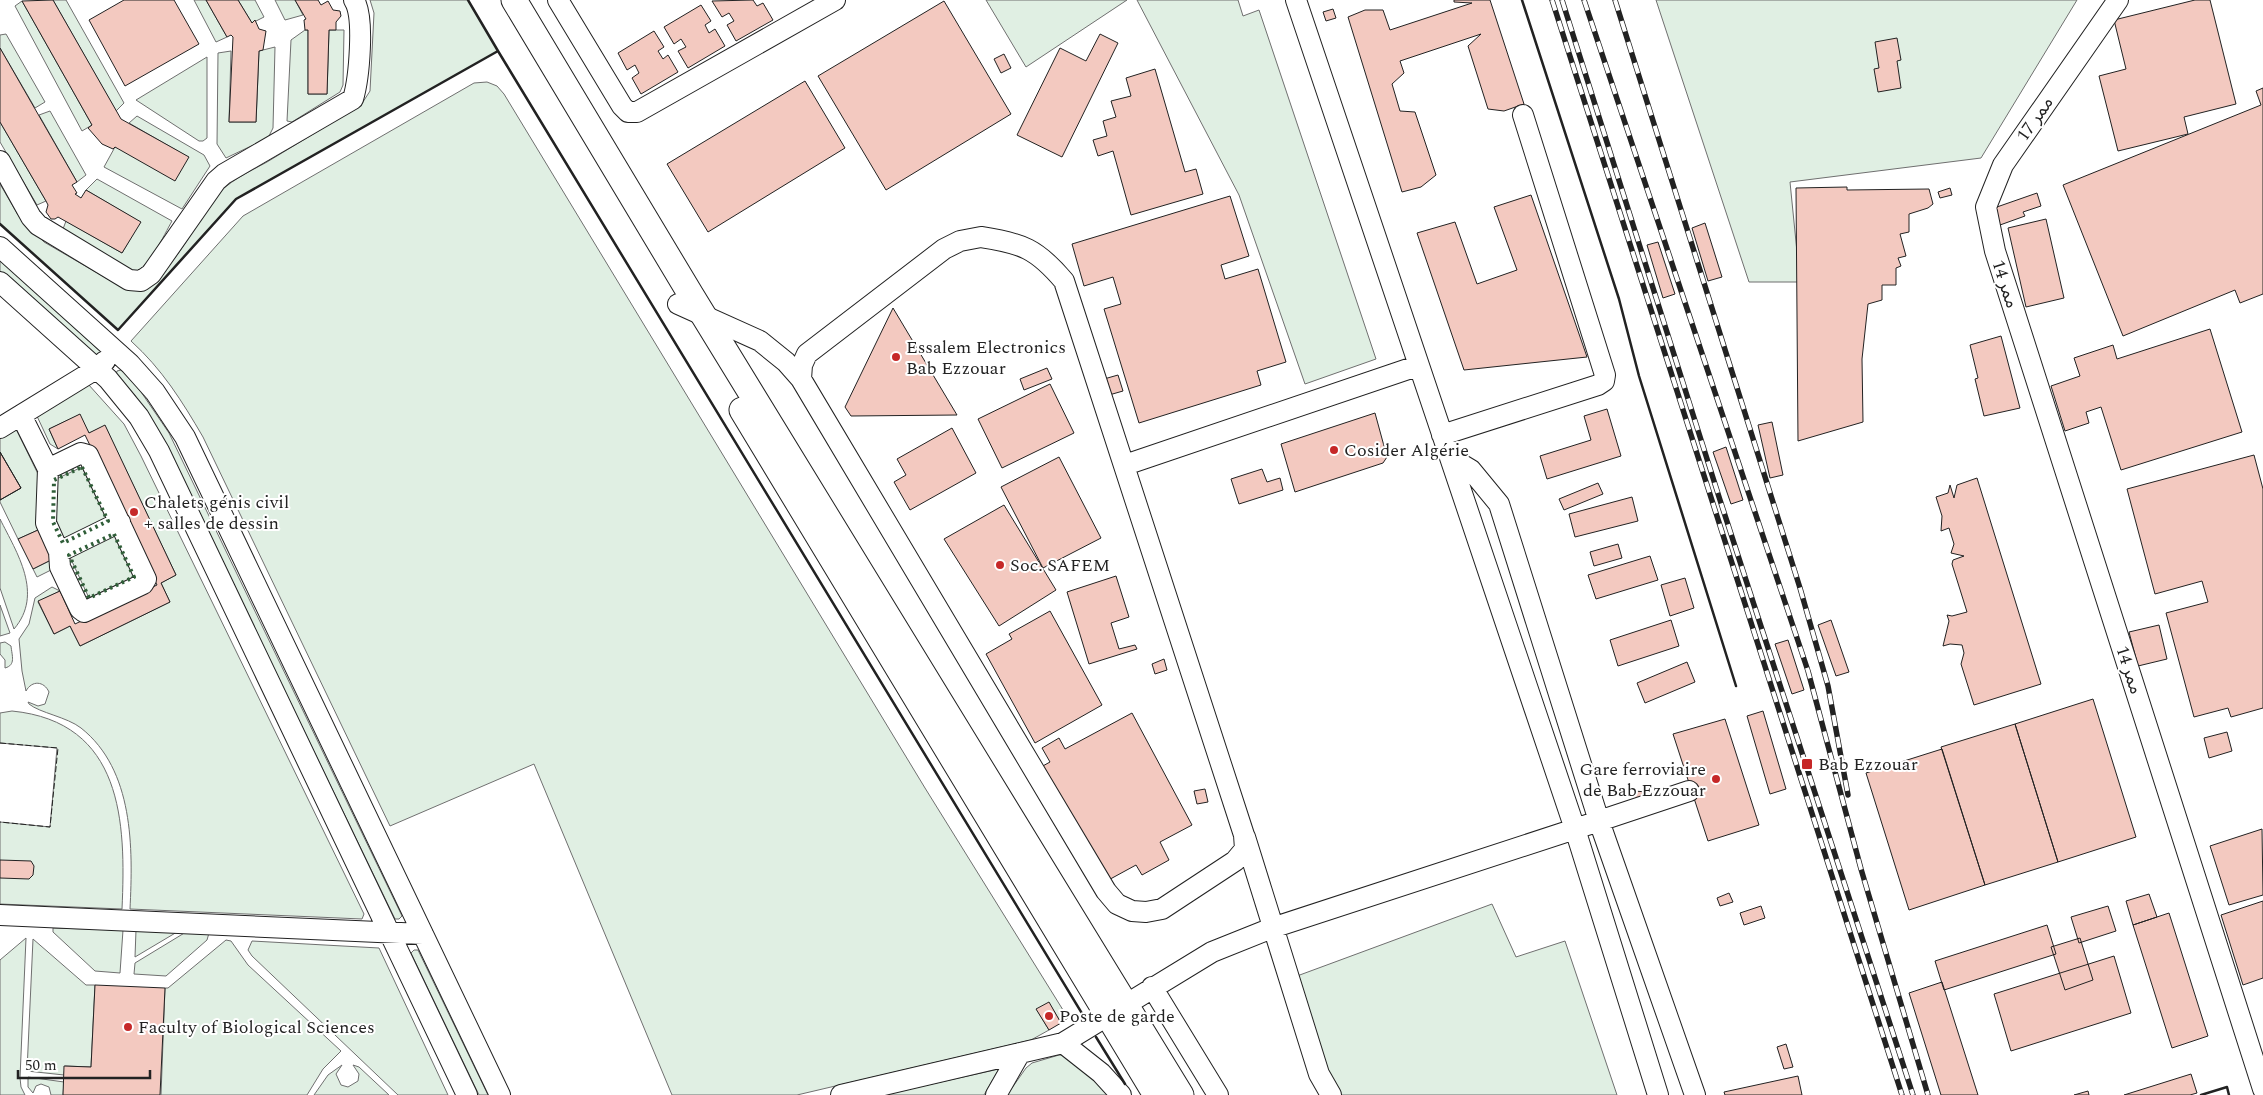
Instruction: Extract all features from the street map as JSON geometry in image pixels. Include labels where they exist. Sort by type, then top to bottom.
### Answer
[{"type":"main road","points":[[497,0],[678,304],[1117,1010],[1181,1095]]},
{"type":"main road","points":[[514,0],[1117,1010],[1156,1095]]},
{"type":"street","points":[[0,161],[31,217],[38,225],[129,280],[141,281],[151,274],[216,181],[224,174],[353,99],[356,87],[360,20],[354,0]]},
{"type":"street","points":[[558,0],[622,106],[628,112],[637,112],[835,0]]},
{"type":"street","points":[[1296,0],[1417,366],[1451,458],[1575,829],[1658,1095]]},
{"type":"street","name":"ممر 17","points":[[1995,251],[1986,208],[2004,165],[2118,0]]},
{"type":"street","points":[[1442,435],[1598,385],[1604,381],[1605,375],[1523,115]]},
{"type":"street","points":[[801,379],[802,365],[807,354],[944,249],[960,241],[981,237],[1004,240],[1030,249],[1048,262],[1064,281],[1244,835],[1318,1074],[1331,1095]]},
{"type":"street","points":[[0,247],[115,351],[156,392],[184,437],[500,1095]]},
{"type":"street","name":"ممر 14","points":[[1995,251],[2263,1089]]},
{"type":"street","points":[[0,282],[96,368],[125,398],[159,450],[466,1095]]},
{"type":"street","points":[[678,304],[760,341],[786,362],[801,379],[1106,891],[1117,904],[1132,911],[1146,912],[1162,909],[1235,861],[1245,849],[1244,835]]},
{"type":"street","points":[[0,428],[96,368],[115,351]]},
{"type":"street","points":[[1125,465],[1417,366]]},
{"type":"street","points":[[22,415],[48,469],[46,523],[59,552],[60,567],[83,612],[143,584],[146,581],[146,577],[87,454],[82,453],[48,469]]},
{"type":"street","points":[[1451,458],[1471,470],[1499,504],[1599,821],[1695,1095]]},
{"type":"street","points":[[59,552],[120,522]]},
{"type":"street","points":[[841,1095],[1063,1043],[1212,952],[1272,928],[1689,791]]},
{"type":"street","points":[[0,915],[423,934]]},
{"type":"street","points":[[1152,987],[1218,1095]]},
{"type":"street","points":[[1063,1043],[1101,1073],[1121,1095]]},
{"type":"street","points":[[996,1095],[1020,1053]]},
{"type":"green space","points":[[53,0],[66,0],[124,103],[116,111]]},
{"type":"green space","points":[[194,0],[206,0],[227,37],[216,42]]},
{"type":"green space","points":[[238,0],[255,0],[264,17],[252,23]]},
{"type":"green space","points":[[275,0],[295,0],[303,15],[285,20]]},
{"type":"green space","points":[[370,0],[468,0],[498,51],[236,199],[118,330],[0,224],[0,184],[18,215],[44,242],[125,289],[138,288],[151,282],[164,271],[176,256],[214,199],[225,187],[361,105],[370,91],[374,13]]},
{"type":"green space","points":[[986,0],[1127,0],[1026,67]]},
{"type":"green space","points":[[1137,0],[1238,0],[1243,16],[1259,10],[1376,359],[1305,384],[1239,195]]},
{"type":"green space","points":[[1656,0],[2077,0],[1981,158],[1790,182],[1800,282],[1749,282]]},
{"type":"green space","points":[[22,1],[92,125],[82,131],[15,6]]},
{"type":"green space","points":[[305,30],[308,30],[308,94],[327,94],[329,30],[344,30],[343,85],[340,92],[292,122],[287,121],[291,40]]},
{"type":"green space","points":[[6,34],[45,102],[35,108],[0,48],[0,35]]},
{"type":"green space","points":[[275,47],[273,128],[268,138],[226,158],[217,144],[218,53],[231,51],[229,122],[256,122],[259,51]]},
{"type":"green space","points":[[207,57],[207,138],[199,141],[136,100]]},
{"type":"green space","points":[[487,82],[497,86],[504,94],[925,788],[1068,1018],[1061,1023],[1049,1003],[1037,1010],[1049,1030],[1031,1040],[797,1095],[672,1095],[534,764],[390,826],[203,437],[171,386],[131,341],[243,216],[474,83]]},
{"type":"green space","points":[[50,111],[86,175],[77,182],[39,115]]},
{"type":"green space","points":[[137,116],[204,155],[210,166],[182,209],[104,167],[115,147],[188,157],[129,123]]},
{"type":"green space","points":[[0,122],[46,201],[37,205],[0,142]]},
{"type":"green space","points":[[97,179],[172,221],[151,258],[134,272],[63,229],[66,221],[122,253],[140,222],[86,190]]},
{"type":"green space","points":[[0,260],[101,353],[96,357],[0,271]]},
{"type":"green space","points":[[121,370],[139,389],[169,433],[402,916],[399,919],[395,919],[162,437],[134,394],[116,375],[117,371]]},
{"type":"green space","points":[[88,384],[124,424],[141,456],[364,914],[362,919],[130,909],[130,836],[121,788],[111,765],[98,745],[81,728],[29,704],[28,702],[38,706],[45,704],[49,692],[47,688],[38,683],[31,685],[26,691],[19,639],[29,624],[35,598],[52,587],[60,591],[38,602],[54,634],[70,626],[80,646],[170,602],[161,583],[176,575],[105,426],[89,433],[79,415],[49,429],[58,449],[50,444],[36,414]]},
{"type":"green space","points":[[15,427],[39,476],[38,530],[18,539],[0,502],[0,436]]},
{"type":"green space","points":[[82,467],[108,521],[63,543],[53,522],[54,480]]},
{"type":"green space","points":[[0,519],[20,560],[27,588],[27,602],[23,616],[14,629],[0,588]]},
{"type":"green space","points":[[114,534],[134,577],[89,598],[69,555]]},
{"type":"green space","points":[[53,559],[51,570],[37,577],[33,569]]},
{"type":"green space","points":[[0,605],[10,633],[0,636]]},
{"type":"green space","points":[[5,642],[11,646],[12,662],[11,665],[5,668],[5,660],[0,654],[0,643]]},
{"type":"green space","points":[[12,711],[49,719],[77,734],[97,756],[110,782],[118,811],[122,843],[122,909],[0,904],[0,822],[50,827],[57,748],[0,743],[0,713]]},
{"type":"green space","points":[[1492,904],[1516,957],[1565,941],[1617,1095],[1340,1095],[1327,1074],[1297,976]]},
{"type":"green space","points":[[53,928],[123,930],[120,973],[95,971],[53,932]]},
{"type":"green space","points":[[136,930],[177,932],[135,957]]},
{"type":"green space","points":[[186,932],[209,933],[207,940],[166,976],[134,974],[135,963]]},
{"type":"green space","points":[[26,938],[20,1078],[21,1087],[25,1095],[0,1095],[0,960]]},
{"type":"green space","points":[[33,939],[86,985],[95,985],[91,1067],[65,1066],[64,1075],[27,1071]]},
{"type":"green space","points":[[226,940],[231,941],[248,965],[341,1051],[323,1069],[307,1095],[161,1095],[165,988],[168,988]]},
{"type":"green space","points":[[252,941],[379,948],[448,1095],[398,1095],[252,956],[248,950]]},
{"type":"green space","points":[[414,950],[418,950],[488,1095],[479,1095],[411,953]]},
{"type":"green space","points":[[1059,1055],[1067,1055],[1112,1095],[1007,1095],[1026,1068],[1032,1063]]},
{"type":"green space","points":[[342,1065],[336,1074],[341,1085],[348,1087],[358,1081],[359,1074],[353,1065],[359,1067],[389,1095],[314,1095],[328,1075]]},
{"type":"green space","points":[[999,1069],[984,1095],[882,1095]]},
{"type":"green space","points":[[28,1077],[64,1082],[63,1095],[51,1095],[49,1087],[41,1084],[36,1086],[33,1093],[28,1087]]},
{"type":"building","points":[[53,0],[121,119],[189,157],[175,181],[115,147],[113,149],[102,144],[88,128],[92,125],[22,1]]},
{"type":"building","points":[[124,0],[174,0],[199,44],[125,86],[89,20]]},
{"type":"building","points":[[206,0],[238,0],[252,23],[255,20],[259,29],[266,31],[263,50],[259,51],[256,122],[229,122],[233,37],[231,35],[227,37]]},
{"type":"building","points":[[295,0],[318,0],[321,5],[328,1],[333,10],[340,11],[341,16],[336,22],[336,30],[329,30],[327,94],[308,94],[308,30],[305,30],[304,20],[306,19]]},
{"type":"building","points":[[753,0],[757,6],[763,3],[773,20],[736,41],[727,25],[734,21],[729,13],[722,17],[712,1]]},
{"type":"building","points":[[1454,0],[1490,0],[1524,104],[1504,111],[1488,109],[1468,46],[1481,34],[1400,61],[1404,73],[1392,84],[1400,111],[1415,112],[1436,175],[1421,187],[1402,192],[1348,17],[1365,10],[1383,10],[1390,30],[1472,3],[1454,2]]},
{"type":"building","points":[[2195,0],[2210,0],[2236,104],[2184,117],[2188,134],[2118,151],[2099,76],[2126,69],[2114,20]]},
{"type":"building","points":[[944,1],[1011,114],[886,190],[818,76]]},
{"type":"building","points":[[701,5],[711,21],[705,25],[709,33],[715,29],[725,46],[688,68],[678,51],[686,47],[681,39],[674,44],[664,27]]},
{"type":"building","points":[[1333,9],[1336,18],[1326,21],[1323,12]]},
{"type":"building","points":[[654,31],[664,47],[658,51],[663,59],[668,55],[678,72],[641,94],[632,78],[639,73],[635,65],[627,70],[618,53]]},
{"type":"building","points":[[1100,34],[1118,43],[1062,157],[1017,135],[1060,48],[1086,61]]},
{"type":"building","points":[[1897,38],[1901,60],[1897,61],[1901,88],[1878,92],[1874,69],[1879,68],[1875,42]]},
{"type":"building","points":[[0,48],[77,182],[72,185],[77,193],[75,194],[81,198],[86,190],[141,222],[122,253],[58,217],[51,219],[46,212],[48,205],[46,201],[0,122]]},
{"type":"building","points":[[1004,54],[1011,68],[1001,73],[994,59]]},
{"type":"building","points":[[1155,69],[1185,172],[1196,169],[1203,194],[1131,215],[1113,151],[1098,156],[1093,140],[1107,136],[1103,121],[1116,117],[1111,101],[1131,96],[1126,78]]},
{"type":"building","points":[[805,81],[845,148],[708,232],[667,164]]},
{"type":"building","points":[[2263,88],[2263,294],[2240,303],[2235,290],[2123,336],[2063,185],[2261,105],[2256,91]]},
{"type":"building","points":[[1847,187],[1847,190],[1929,189],[1933,204],[1928,208],[1909,214],[1909,232],[1900,234],[1906,256],[1898,258],[1901,266],[1896,268],[1896,285],[1882,285],[1882,300],[1868,304],[1862,359],[1863,422],[1798,441],[1796,188]]},
{"type":"building","points":[[1950,188],[1952,195],[1940,198],[1938,192]]},
{"type":"building","points":[[2037,193],[2041,206],[2023,212],[2025,216],[2000,225],[1994,208]]},
{"type":"building","points":[[1531,195],[1587,357],[1464,370],[1417,233],[1455,222],[1477,284],[1517,270],[1494,207]]},
{"type":"building","points":[[1230,196],[1249,256],[1221,265],[1225,279],[1258,269],[1286,362],[1257,371],[1261,385],[1139,423],[1104,309],[1121,304],[1113,277],[1084,286],[1072,244]]},
{"type":"building","points":[[2046,219],[2064,298],[2026,307],[2008,228]]},
{"type":"building","points":[[1705,223],[1722,277],[1708,281],[1692,228]]},
{"type":"building","points":[[1658,242],[1675,294],[1663,298],[1647,245]]},
{"type":"building","name":"Essalem Electronics Bab Ezzouar","points":[[893,308],[957,415],[851,416],[845,407]]},
{"type":"building","points":[[2210,329],[2242,432],[2121,470],[2101,407],[2086,412],[2089,423],[2065,431],[2051,386],[2080,376],[2074,358],[2113,345],[2117,359]]},
{"type":"building","points":[[2001,336],[2020,408],[1984,416],[1975,379],[1978,378],[1970,345]]},
{"type":"building","points":[[1047,368],[1052,379],[1024,390],[1020,379]]},
{"type":"building","points":[[1118,375],[1123,391],[1109,395],[1104,379]]},
{"type":"building","points":[[1050,384],[1074,433],[1002,468],[978,419]]},
{"type":"building","points":[[1607,409],[1621,456],[1547,479],[1540,456],[1591,440],[1584,416]]},
{"type":"building","name":"Cosider Algérie","points":[[1375,413],[1387,457],[1383,463],[1295,492],[1281,444]]},
{"type":"building","name":"Chalets génis civil + salles de dessin","points":[[80,414],[89,433],[105,425],[176,575],[161,583],[170,602],[80,646],[70,626],[54,634],[38,601],[60,591],[75,624],[157,585],[85,435],[58,449],[49,429]]},
{"type":"building","points":[[1772,422],[1783,475],[1770,478],[1758,425]]},
{"type":"building","points":[[952,428],[976,473],[910,510],[894,482],[906,475],[897,459]]},
{"type":"building","points":[[1726,447],[1743,500],[1731,504],[1713,452]]},
{"type":"building","points":[[0,452],[21,488],[0,500]]},
{"type":"building","points":[[0,452],[21,488],[0,500]]},
{"type":"building","points":[[2254,455],[2263,489],[2263,708],[2231,717],[2228,708],[2194,717],[2166,613],[2208,602],[2202,581],[2155,594],[2127,489]]},
{"type":"building","points":[[1059,457],[1101,538],[1043,568],[1001,487]]},
{"type":"building","points":[[1262,469],[1267,482],[1280,478],[1283,490],[1239,504],[1231,479]]},
{"type":"building","points":[[1977,478],[2041,684],[1974,705],[1961,664],[1964,653],[1962,645],[1950,644],[1943,646],[1949,621],[1947,615],[1952,616],[1967,612],[1952,564],[1953,560],[1964,556],[1951,553],[1954,544],[1949,528],[1941,531],[1942,516],[1936,497],[1948,493],[1950,485],[1954,498],[1957,485]]},
{"type":"building","points":[[1598,483],[1603,494],[1564,510],[1559,499]]},
{"type":"building","points":[[1632,497],[1638,521],[1575,537],[1569,514]]},
{"type":"building","name":"Soc. SAFEM","points":[[1004,505],[1056,590],[999,626],[944,539]]},
{"type":"building","points":[[38,530],[53,559],[33,569],[18,539]]},
{"type":"building","points":[[1618,544],[1622,558],[1594,566],[1590,552]]},
{"type":"building","points":[[1650,556],[1658,580],[1596,599],[1588,575]]},
{"type":"building","points":[[1116,576],[1129,617],[1111,623],[1119,649],[1135,645],[1137,649],[1089,664],[1067,592]]},
{"type":"building","points":[[1685,578],[1694,608],[1670,616],[1661,585]]},
{"type":"building","points":[[1050,611],[1102,705],[1035,743],[986,654],[1012,639],[1009,634]]},
{"type":"building","points":[[1671,620],[1679,646],[1618,666],[1610,640]]},
{"type":"building","points":[[1831,620],[1849,672],[1836,676],[1818,625]]},
{"type":"building","points":[[2159,625],[2167,659],[2138,666],[2129,632]]},
{"type":"building","points":[[1788,640],[1804,690],[1792,694],[1775,644]]},
{"type":"building","points":[[1164,659],[1167,670],[1155,674],[1152,664]]},
{"type":"building","points":[[1687,662],[1695,682],[1645,703],[1637,683]]},
{"type":"building","points":[[2093,699],[2136,837],[2058,862],[2015,724]]},
{"type":"building","points":[[1763,711],[1786,789],[1770,794],[1747,716]]},
{"type":"building","points":[[1132,713],[1192,825],[1160,842],[1169,860],[1142,875],[1136,865],[1103,883],[1041,767],[1050,762],[1042,748],[1059,738],[1065,749]]},
{"type":"building","name":"Gare ferroviaire de Bab Ezzouar","points":[[1725,719],[1759,825],[1708,841],[1673,734]]},
{"type":"building","points":[[2015,724],[2058,862],[1985,885],[1941,747]]},
{"type":"building","points":[[2227,732],[2232,751],[2209,758],[2204,738]]},
{"type":"building","points":[[1942,749],[1985,885],[1909,910],[1866,773]]},
{"type":"building","points":[[1205,789],[1208,802],[1197,804],[1194,791]]},
{"type":"building","points":[[1634,791],[1660,793],[1634,799]]},
{"type":"building","points":[[2262,829],[2263,895],[2229,905],[2210,846]]},
{"type":"building","points":[[0,860],[31,861],[34,866],[33,875],[29,879],[0,878]]},
{"type":"building","points":[[1729,893],[1733,902],[1720,906],[1717,898]]},
{"type":"building","points":[[2149,894],[2157,917],[2133,925],[2126,901]]},
{"type":"building","points":[[2263,901],[2263,978],[2243,985],[2221,915]]},
{"type":"building","points":[[1761,906],[1765,918],[1744,925],[1740,913]]},
{"type":"building","points":[[2108,906],[2116,931],[2079,943],[2071,917]]},
{"type":"building","points":[[2169,913],[2208,1036],[2172,1048],[2133,925]]},
{"type":"building","points":[[2047,925],[2056,954],[1944,990],[1935,961]]},
{"type":"building","points":[[2080,938],[2093,980],[2065,990],[2051,947]]},
{"type":"building","points":[[2114,956],[2131,1013],[2011,1051],[1994,994]]},
{"type":"building","points":[[1942,982],[1978,1095],[1941,1095],[1909,993]]},
{"type":"building","name":"Faculty of Biological Sciences","points":[[95,985],[165,988],[160,1095],[63,1095],[64,1066],[91,1067]]},
{"type":"building","name":"Poste de garde","points":[[1049,1002],[1061,1023],[1049,1030],[1036,1009]]},
{"type":"building","points":[[1786,1044],[1793,1067],[1784,1069],[1777,1047]]},
{"type":"building","points":[[2191,1074],[2197,1093],[2190,1095],[2124,1095]]},
{"type":"building","points":[[1798,1076],[1802,1095],[1725,1095],[1724,1092]]},
{"type":"building","points":[[2088,1091],[2089,1095],[2074,1095]]},
{"type":"railway","points":[[1552,0],[1902,1095]]},
{"type":"railway","points":[[1562,0],[1720,500],[1913,1095]]},
{"type":"railway","points":[[1584,0],[1808,671],[1861,869],[1928,1095]]},
{"type":"railway","points":[[1615,0],[1800,588],[1828,686],[1848,795]]},
{"type":"hedge","points":[[82,467],[108,521],[63,543],[53,522],[54,480],[82,467]]},
{"type":"hedge","points":[[114,534],[134,577],[89,598],[69,555],[114,534]]},
{"type":"fence","points":[[0,743],[58,748],[50,827],[0,822]]},
{"type":"wall","points":[[468,0],[498,51]]},
{"type":"wall","points":[[1522,0],[1619,299],[1639,376],[1736,686]]},
{"type":"wall","points":[[0,224],[118,330],[236,199],[498,51],[1086,1020]]},
{"type":"wall","points":[[1096,1037],[1125,1084]]},
{"type":"wall","points":[[2201,1095],[2227,1087],[2229,1095]]},
{"type":"place","name":"Essalem Electronics Bab Ezzouar","points":[[896,357]]},
{"type":"place","name":"Cosider Algérie","points":[[1334,450]]},
{"type":"place","name":"Chalets génis civil + salles de dessin","points":[[134,512]]},
{"type":"place","name":"Soc. SAFEM","points":[[1000,565]]},
{"type":"place","name":"Bab Ezzouar","points":[[1807,764]]},
{"type":"place","name":"Gare ferroviaire de Bab Ezzouar","points":[[1716,779]]},
{"type":"place","name":"Poste de garde","points":[[1049,1016]]},
{"type":"place","name":"Faculty of Biological Sciences","points":[[128,1027]]}]
